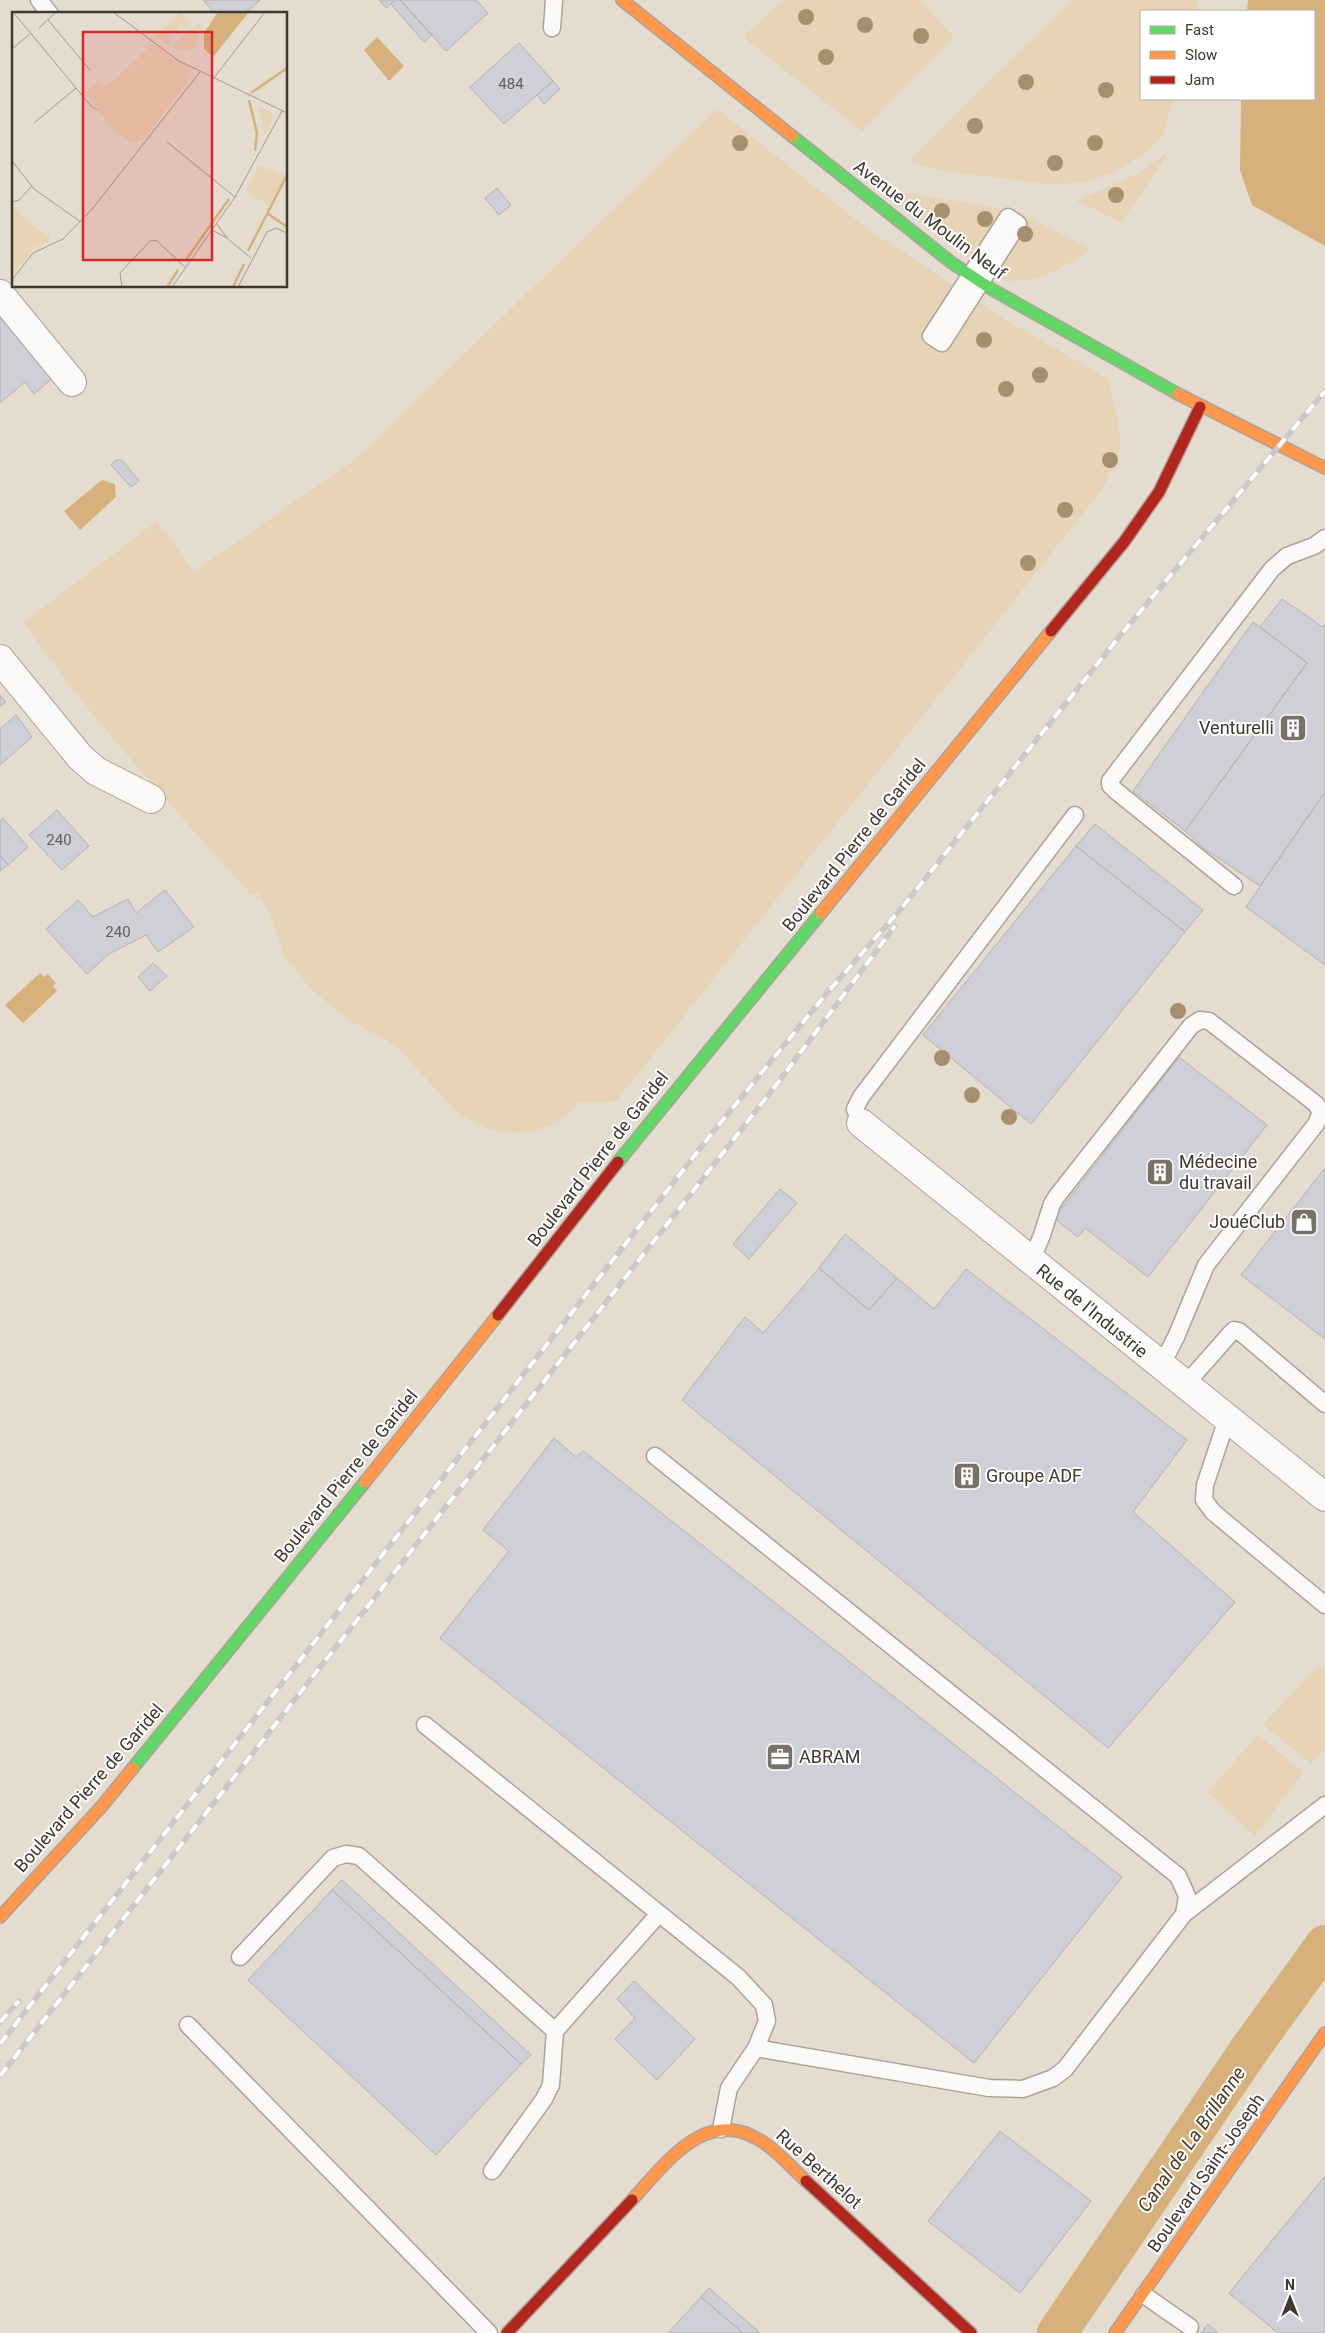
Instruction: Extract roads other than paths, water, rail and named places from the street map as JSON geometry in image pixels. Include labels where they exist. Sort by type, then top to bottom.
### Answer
[{"type":"street","name":"Avenue du Moulin Neuf","points":[[622,0],[858,189],[976,278],[1050,323],[1200,407],[1325,468]]},
{"type":"street","points":[[0,294],[72,382]]},
{"type":"street","name":"Boulevard Pierre de Garidel","points":[[0,1917],[109,1798],[412,1423],[656,1114],[1124,542],[1158,492],[1200,407]]},
{"type":"street","points":[[0,659],[80,757],[96,771],[151,799]]},
{"type":"street","name":"Rue de l'Industrie","points":[[861,1123],[1030,1262],[1325,1497]]},
{"type":"street","name":"Boulevard Saint-Joseph","points":[[1115,2333],[1144,2295],[1325,2033]]},
{"type":"street","name":"Rue Berthelot","points":[[507,2333],[679,2149],[693,2137],[721,2129],[739,2130],[754,2135],[766,2144],[971,2333]]},
{"type":"lane","points":[[38,0],[48,12]]},
{"type":"lane","points":[[552,28],[554,0]]},
{"type":"lane","points":[[1234,886],[1116,791],[1110,785],[1110,781],[1272,569],[1287,556],[1314,546],[1325,538]]},
{"type":"lane","points":[[861,1123],[855,1109],[861,1097],[1074,815]]},
{"type":"lane","points":[[1030,1262],[1042,1235],[1052,1204],[1057,1196],[1191,1026],[1200,1020],[1209,1021],[1316,1104],[1321,1112],[1316,1124],[1206,1265],[1176,1337],[1161,1366]]},
{"type":"lane","points":[[1185,1385],[1234,1330],[1239,1331],[1325,1404]]},
{"type":"lane","points":[[1228,1420],[1205,1485],[1204,1500],[1213,1512],[1325,1605]]},
{"type":"lane","points":[[655,1456],[1178,1876],[1187,1896],[1184,1914]]},
{"type":"lane","points":[[425,1725],[658,1915],[738,1977],[764,2005],[767,2021],[756,2048],[729,2088],[724,2105],[721,2129]]},
{"type":"lane","points":[[756,2048],[989,2088],[1023,2089],[1040,2085],[1053,2078],[1078,2054],[1184,1914],[1325,1806]]},
{"type":"lane","points":[[240,1957],[333,1858],[346,1854],[359,1856],[555,2031]]},
{"type":"lane","points":[[492,2171],[544,2099],[551,2085],[555,2031],[658,1915]]},
{"type":"lane","points":[[188,2025],[489,2333]]},
{"type":"lane","points":[[1144,2295],[1190,2327]]},
{"type":"waterway","name":"Canal de La Brillanne","points":[[1057,2333],[1252,2046],[1325,1945]]},
{"type":"railway","points":[[0,2044],[713,1132],[826,994],[900,910],[1119,637],[1325,391]]},
{"type":"railway","points":[[0,2076],[780,1080],[895,926]]},
{"type":"railway","points":[[0,2022],[19,2001]]},
{"type":"place","name":"Venturelli","points":[[1293,728]]},
{"type":"place","name":"Médecine du travail","points":[[1160,1172]]},
{"type":"place","name":"JouéClub","points":[[1304,1222]]},
{"type":"place","name":"Groupe ADF","points":[[967,1476]]},
{"type":"place","name":"ABRAM","points":[[780,1757]]}]
